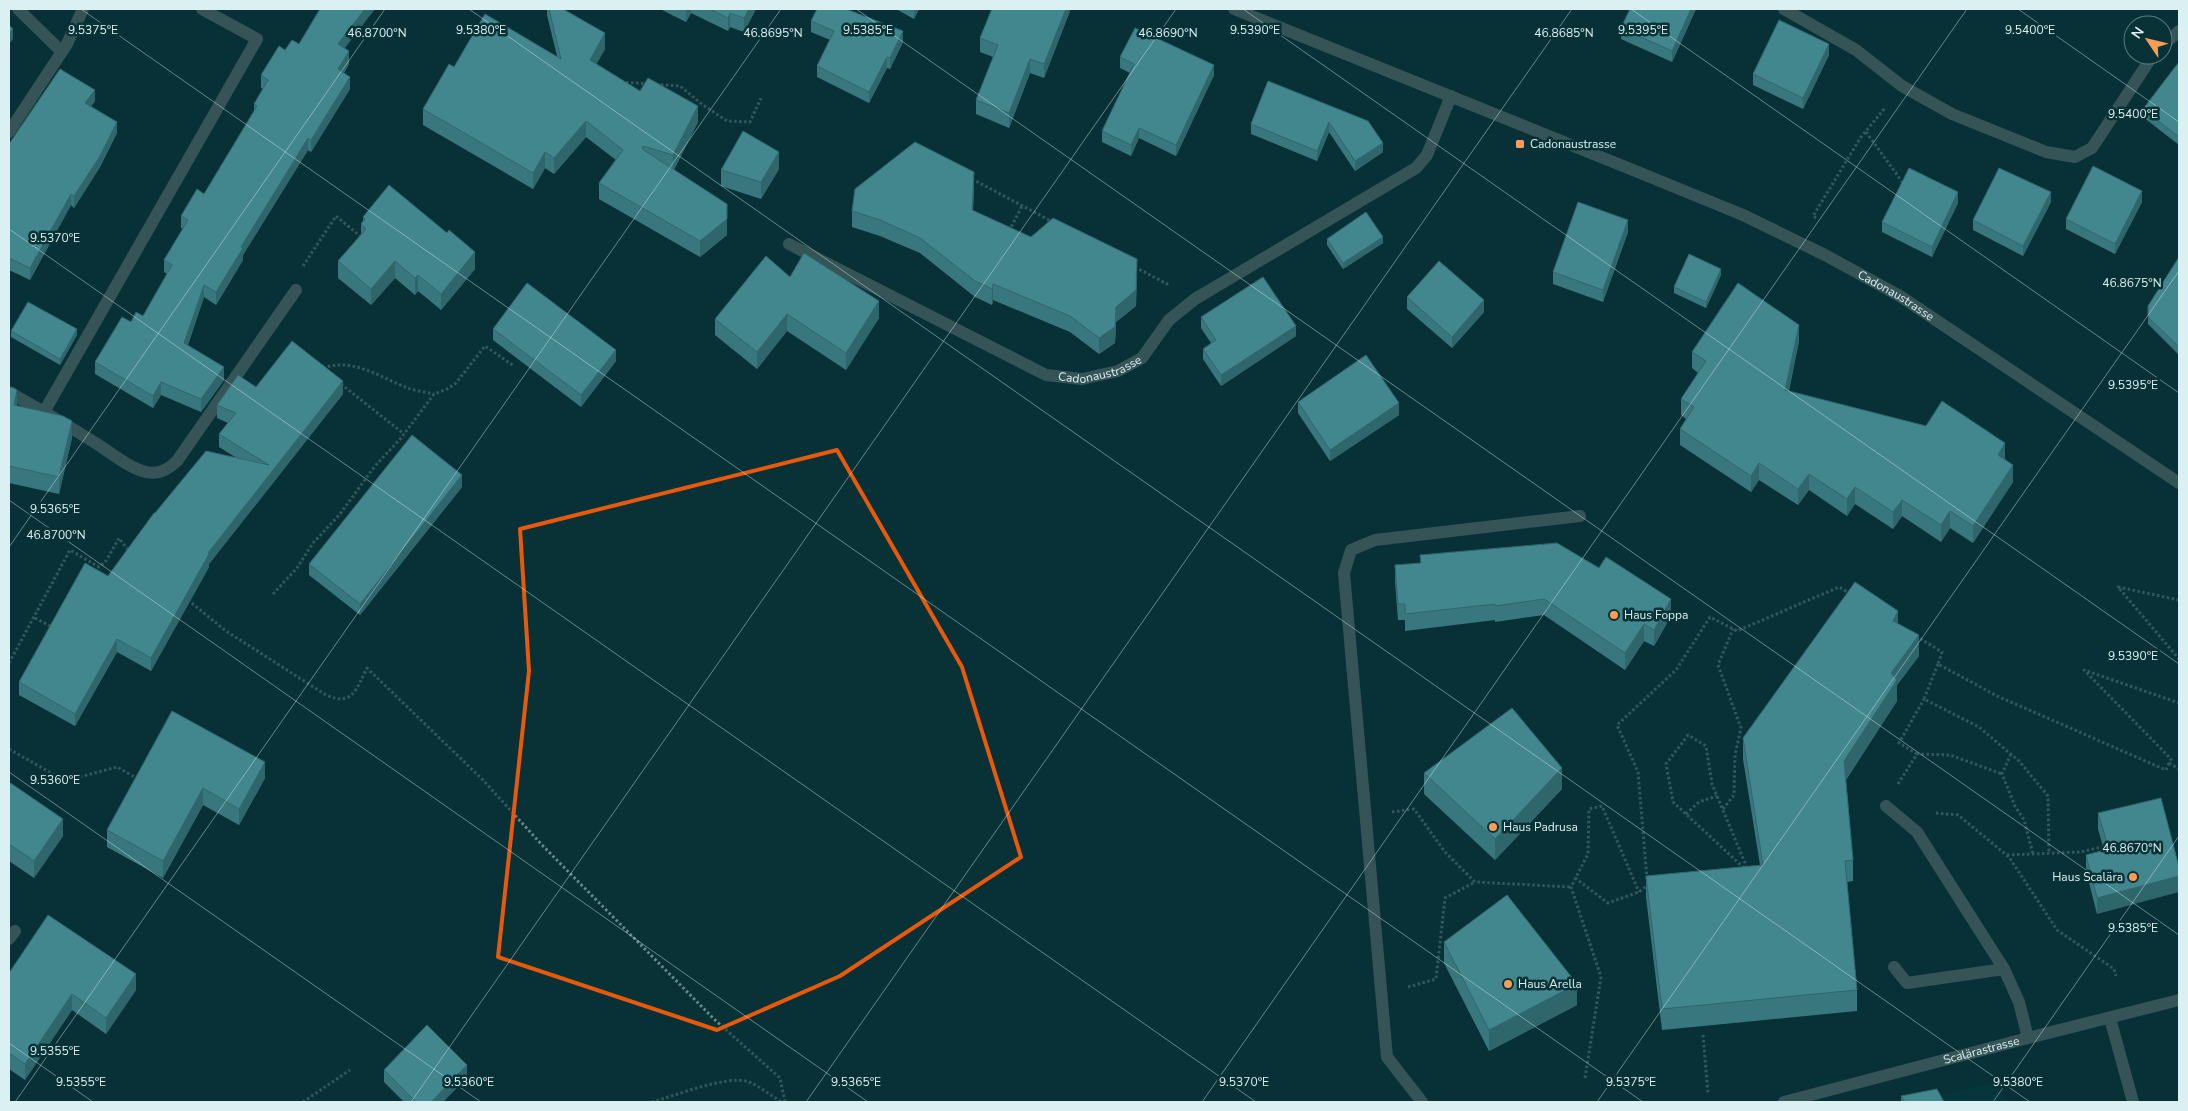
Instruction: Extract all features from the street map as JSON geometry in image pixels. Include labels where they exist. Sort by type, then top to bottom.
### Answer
[{"type":"street","points":[[18,9],[62,52]]},
{"type":"street","points":[[9,132],[62,52],[83,9]]},
{"type":"street","points":[[44,412],[257,39],[202,9]]},
{"type":"street","name":"Cadonaustrasse","points":[[1234,9],[1743,215],[1825,255],[1900,296],[2179,483]]},
{"type":"street","points":[[1784,9],[1856,50],[1902,86],[1952,114],[2046,152],[2075,157],[2092,148],[2146,65]]},
{"type":"street","name":"Cadonaustrasse","points":[[789,244],[1046,375],[1082,379],[1118,371],[1142,358],[1169,320],[1195,299],[1416,168],[1427,155],[1451,96]]},
{"type":"street","points":[[9,392],[137,469],[147,473],[168,469],[177,461],[296,290]]},
{"type":"street","points":[[1422,1102],[1387,1057],[1344,574],[1351,550],[1375,540],[1580,516]]},
{"type":"street","points":[[1886,806],[1917,832],[2004,969],[2019,1002],[2028,1038]]},
{"type":"street","points":[[1894,967],[1907,983],[2004,969]]},
{"type":"street","name":"Scalärastrasse","points":[[1784,1102],[2179,1000]]},
{"type":"street","points":[[2110,1018],[2133,1102]]},
{"type":"path","points":[[617,81],[680,86],[727,121],[750,122],[761,98]]},
{"type":"path","points":[[1822,221],[1813,216],[1866,132],[1902,86]]},
{"type":"path","points":[[1866,132],[1905,185]]},
{"type":"path","points":[[965,175],[1057,225]]},
{"type":"path","points":[[1008,233],[1022,206]]},
{"type":"path","points":[[305,263],[336,216],[360,236]]},
{"type":"path","points":[[1135,267],[1195,299]]},
{"type":"path","points":[[273,594],[297,568],[313,543],[329,527],[375,466],[404,434],[434,394],[456,383],[485,346],[514,366]]},
{"type":"path","points":[[329,374],[322,368],[338,364],[349,365],[410,388],[434,394]]},
{"type":"path","points":[[337,380],[404,434]]},
{"type":"path","points":[[9,664],[70,550],[99,567],[106,562],[119,538],[133,556]]},
{"type":"path","points":[[2179,600],[2118,586],[2179,659]]},
{"type":"path","points":[[1575,878],[1608,903],[1639,892],[1648,885],[1638,772],[1617,725],[1676,670],[1710,617],[1737,631],[1839,587],[1854,597]]},
{"type":"path","points":[[187,600],[226,631],[336,700],[343,701],[349,697],[367,668],[483,780],[542,845],[714,1019],[780,1078],[783,1102]]},
{"type":"path","points":[[35,618],[56,629]]},
{"type":"path","points":[[1723,809],[1734,795],[1735,755],[1741,728],[1718,665],[1733,629]]},
{"type":"path","points":[[1910,632],[1942,652],[1924,699],[1899,743],[1917,754],[1950,755],[2002,774]]},
{"type":"path","points":[[1938,664],[1997,696],[2166,770],[2171,759],[2084,670],[2179,703]]},
{"type":"path","points":[[1924,699],[1979,727],[2011,754],[2048,796],[2049,853]]},
{"type":"path","points":[[1746,870],[1673,802],[1666,764],[1688,735],[1706,746],[1712,784],[1746,863],[1747,878]]},
{"type":"path","points":[[9,749],[64,781],[117,767],[143,781]]},
{"type":"path","points":[[1886,806],[1917,754]]},
{"type":"path","points":[[2011,754],[2002,774],[2015,806],[2024,820],[2033,854]]},
{"type":"path","points":[[2169,763],[2179,769]]},
{"type":"path","points":[[1686,814],[1699,802],[1717,796]]},
{"type":"path","points":[[1585,1078],[1601,977],[1571,887],[1588,854],[1589,809],[1602,806],[1639,892]]},
{"type":"path","points":[[1365,815],[1414,809],[1445,852],[1475,882]]},
{"type":"path","points":[[1931,812],[1958,816],[2007,855],[2057,930],[2114,970],[2116,976]]},
{"type":"path","points":[[2007,855],[2082,852],[2109,845]]},
{"type":"path","points":[[1382,994],[1436,979],[1445,898],[1475,882],[1571,887]]},
{"type":"path","points":[[1703,1035],[1708,1093]]},
{"type":"path","points":[[303,1102],[350,1070]]},
{"type":"path","points":[[652,1102],[720,1081],[736,1080],[748,1082],[783,1102]]},
{"type":"highlighted area","points":[[837,450],[962,667],[1021,857],[840,976],[717,1030],[498,957],[529,671],[520,529]]},
{"type":"shaded area","points":[[1993,1083],[2008,1102],[1910,1102]]},
{"type":"building","points":[[320,9],[365,9],[338,44],[349,51],[338,69],[350,77],[311,140],[308,138],[241,247],[243,248],[216,292],[204,285],[184,343],[224,367],[201,399],[161,382],[153,396],[95,362],[122,317],[131,322],[136,312],[143,316],[172,265],[164,260],[188,220],[181,216],[197,189],[204,194],[257,106],[254,104],[268,80],[261,75],[279,46],[285,50],[292,40],[299,44]]},
{"type":"building","points":[[549,9],[563,9],[605,33],[590,60],[640,91],[648,78],[698,106],[673,155],[643,146],[642,149],[727,204],[727,219],[700,241],[599,183],[623,150],[586,121],[554,158],[545,152],[533,173],[423,109],[449,64],[454,67],[485,14],[561,59]]},
{"type":"building","points":[[710,9],[749,9],[744,18],[730,13],[728,18]]},
{"type":"building","points":[[817,9],[846,9],[903,31],[890,58],[887,57],[869,92],[817,66],[834,31],[811,21]]},
{"type":"building","points":[[992,9],[1066,9],[1044,64],[1030,59],[1009,113],[976,100],[998,45],[980,38]]},
{"type":"building","points":[[1630,9],[1691,9],[1672,51],[1621,28]]},
{"type":"building","points":[[1779,20],[1829,44],[1803,98],[1753,74]]},
{"type":"building","points":[[9,25],[13,29],[9,33]]},
{"type":"building","points":[[1135,28],[1214,65],[1176,145],[1139,128],[1131,145],[1102,131],[1134,64],[1120,57]]},
{"type":"building","points":[[2179,62],[2179,137],[2143,109]]},
{"type":"building","points":[[60,69],[95,90],[85,103],[117,122],[100,156],[74,196],[71,194],[30,268],[9,258],[9,144]]},
{"type":"building","points":[[1268,81],[1368,121],[1383,143],[1355,161],[1329,122],[1317,151],[1251,124]]},
{"type":"building","points":[[743,131],[779,152],[761,182],[721,170]]},
{"type":"building","points":[[915,142],[974,172],[972,210],[1031,237],[1053,218],[1137,259],[1136,290],[1116,307],[1115,327],[1099,338],[1070,316],[993,284],[992,289],[975,281],[920,238],[880,220],[852,211],[855,189]]},
{"type":"building","points":[[2093,166],[2142,191],[2115,244],[2066,219]]},
{"type":"building","points":[[1909,168],[1958,192],[1932,247],[1882,222]]},
{"type":"building","points":[[1999,168],[2051,192],[2023,246],[1973,220]]},
{"type":"building","points":[[389,185],[447,233],[449,230],[475,252],[441,294],[418,275],[415,278],[395,261],[371,289],[338,261],[366,229],[361,224],[365,219],[363,217]]},
{"type":"building","points":[[1578,202],[1628,220],[1603,290],[1553,272]]},
{"type":"building","points":[[1366,212],[1383,237],[1343,263],[1327,239]]},
{"type":"building","points":[[804,253],[879,301],[846,353],[787,314],[757,352],[715,319],[766,256],[790,277]]},
{"type":"building","points":[[1689,254],[1721,269],[1706,302],[1674,287]]},
{"type":"building","points":[[2179,257],[2179,347],[2148,317],[2148,306]]},
{"type":"building","points":[[1439,261],[1484,300],[1452,337],[1407,297]]},
{"type":"building","points":[[1263,277],[1296,326],[1221,375],[1203,349],[1216,340],[1201,317]]},
{"type":"building","points":[[527,283],[616,350],[581,395],[493,329]]},
{"type":"building","points":[[1738,283],[1799,325],[1785,390],[1926,426],[1942,401],[2005,443],[1998,455],[2013,465],[1973,526],[1950,511],[1941,525],[1902,500],[1893,512],[1855,487],[1847,499],[1809,474],[1798,489],[1759,463],[1751,476],[1680,429],[1694,407],[1681,399],[1706,361],[1692,352]]},
{"type":"building","points":[[28,302],[77,329],[60,359],[11,331]]},
{"type":"building","points":[[292,341],[343,381],[208,553],[151,658],[117,639],[75,714],[19,682],[85,563],[108,576],[154,513],[206,451],[269,465],[219,434],[236,413],[217,405],[238,375],[256,387]]},
{"type":"building","points":[[1366,355],[1399,403],[1330,450],[1298,402]]},
{"type":"building","points":[[9,387],[17,390],[14,405],[63,416],[72,421],[59,477],[9,466]]},
{"type":"building","points":[[412,435],[462,475],[360,604],[309,564]]},
{"type":"building","name":"Haus Foppa","points":[[1557,543],[1599,568],[1606,557],[1671,599],[1654,630],[1644,624],[1625,653],[1544,599],[1495,606],[1495,604],[1405,614],[1405,604],[1398,604],[1395,565],[1421,563],[1420,555]]},
{"type":"building","points":[[1855,582],[1898,611],[1893,621],[1919,635],[1891,673],[1897,680],[1844,761],[1853,860],[1845,861],[1857,990],[1662,1009],[1646,876],[1763,865],[1743,738]]},
{"type":"building","name":"Haus Padrusa","points":[[1512,708],[1562,768],[1495,839],[1424,773]]},
{"type":"building","points":[[172,711],[265,762],[239,809],[203,788],[163,861],[107,830]]},
{"type":"building","points":[[9,782],[63,819],[34,861],[9,844]]},
{"type":"building","points":[[2161,798],[2179,867],[2179,876],[2097,898],[2086,855],[2109,849],[2098,813]]},
{"type":"building","name":"Haus Arella","points":[[1507,895],[1577,984],[1489,1030],[1444,942]]},
{"type":"building","points":[[48,915],[136,974],[106,1018],[72,994],[25,1064],[9,1053],[9,973]]},
{"type":"building","points":[[427,1025],[467,1065],[431,1102],[416,1102],[384,1070]]},
{"type":"building","points":[[1937,1089],[1944,1102],[1905,1102],[1901,1096]]},
{"type":"place","name":"Cadonaustrasse","points":[[1520,144]]},
{"type":"place","name":"Haus Foppa","points":[[1614,615]]},
{"type":"place","name":"Haus Padrusa","points":[[1493,827]]},
{"type":"place","name":"Haus Scalära","points":[[2133,877]]},
{"type":"place","name":"Haus Arella","points":[[1508,984]]}]
